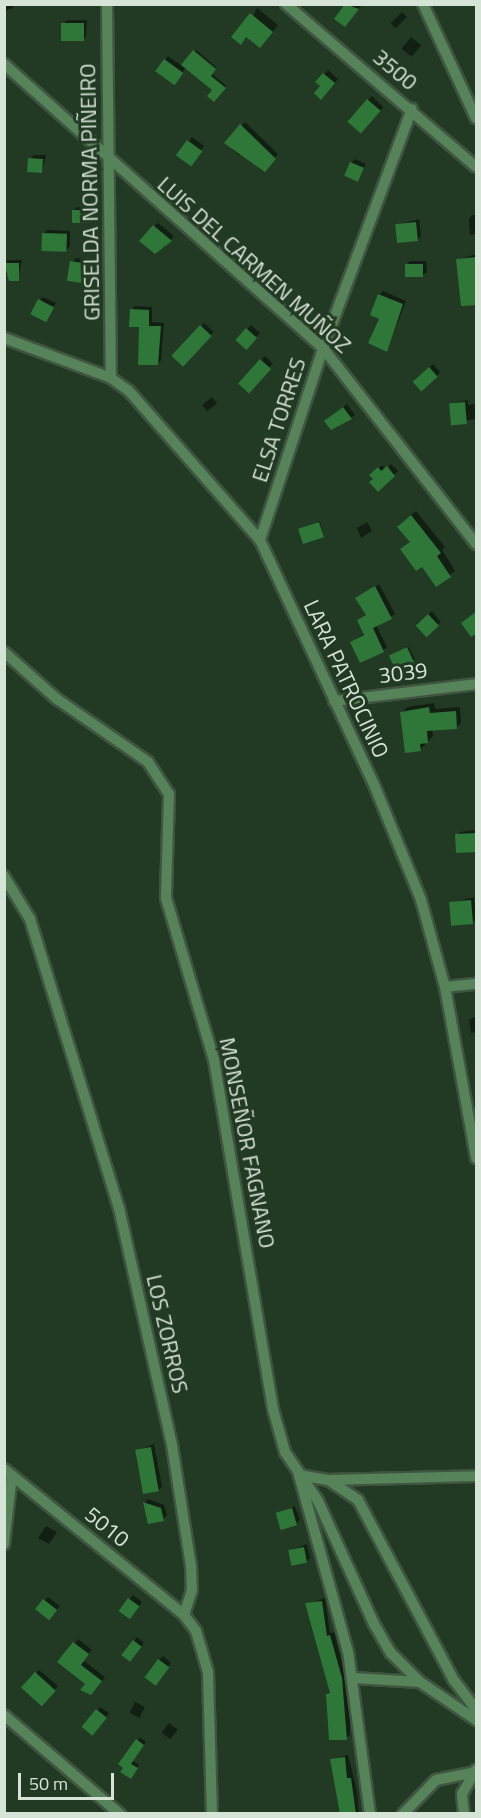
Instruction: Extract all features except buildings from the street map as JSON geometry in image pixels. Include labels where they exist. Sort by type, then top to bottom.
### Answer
[{"type":"street","name":"GRISELDA NORMA PIÑEIRO","points":[[107,4],[111,162],[111,378]]},
{"type":"street","points":[[423,4],[477,118]]},
{"type":"street","name":"3500","points":[[290,6],[477,166]]},
{"type":"street","name":"LUIS DEL CARMEN MUÑOZ","points":[[4,64],[111,162],[323,348],[477,544]]},
{"type":"street","name":"ELSA TORRES","points":[[260,540],[323,348],[412,109]]},
{"type":"street","name":"LARA PATROCINIO","points":[[4,339],[111,378],[129,391],[260,540],[375,787],[421,900],[445,987],[477,1158]]},
{"type":"street","name":"MONSEÑOR FAGNANO","points":[[4,652],[57,699],[148,762],[169,794],[166,898],[214,1060],[273,1409],[285,1452],[318,1501],[374,1624],[391,1653],[420,1682],[477,1720]]},
{"type":"street","name":"3039","points":[[334,701],[477,684]]},
{"type":"street","name":"LOS ZORROS","points":[[4,876],[30,920],[119,1208],[172,1445],[191,1566],[192,1590],[184,1615]]},
{"type":"street","points":[[445,987],[477,984]]},
{"type":"street","points":[[4,1544],[8,1472]]},
{"type":"street","name":"5010","points":[[8,1472],[184,1615]]},
{"type":"street","points":[[370,1814],[353,1678],[299,1475],[328,1480],[477,1476]]},
{"type":"street","points":[[328,1480],[358,1500],[453,1679],[477,1709]]},
{"type":"street","points":[[184,1615],[204,1648],[207,1672],[212,1814]]},
{"type":"street","points":[[353,1678],[420,1682]]},
{"type":"street","points":[[4,1715],[120,1814]]},
{"type":"street","points":[[403,1814],[436,1780],[476,1771]]},
{"type":"street","points":[[464,1814],[462,1794],[476,1771]]}]
